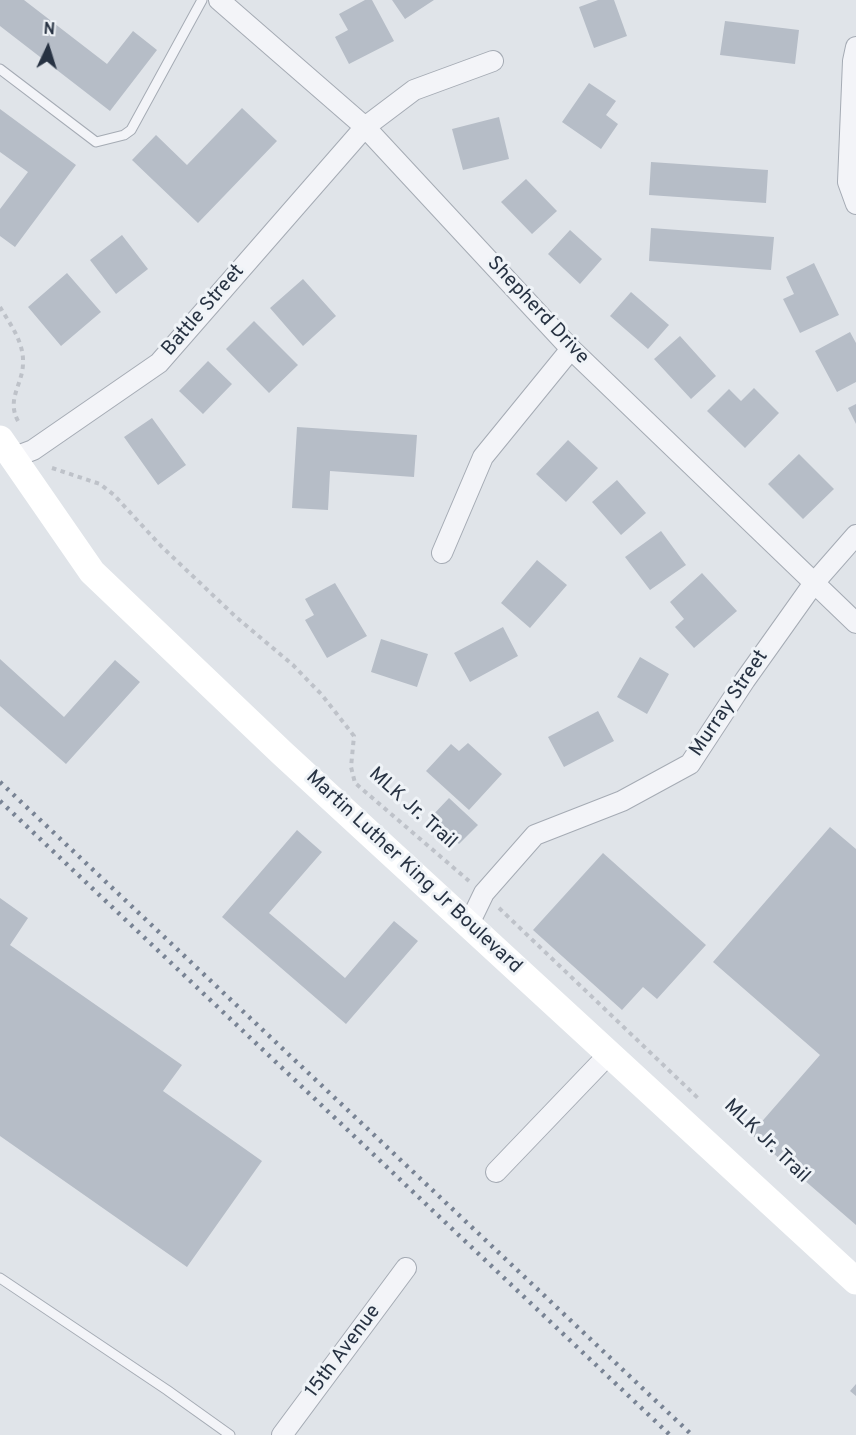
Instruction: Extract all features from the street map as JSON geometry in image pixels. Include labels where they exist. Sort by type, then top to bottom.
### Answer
[{"type":"main road","name":"Martin Luther King Jr Boulevard","points":[[15,449],[92,572],[282,753],[856,1281]]},
{"type":"street","name":"Shepherd Drive","points":[[219,0],[365,127],[571,349],[856,623]]},
{"type":"street","points":[[856,47],[853,61],[848,182],[856,204]]},
{"type":"street","name":"Battle Street","points":[[15,449],[159,363],[365,127],[414,90],[493,62]]},
{"type":"street","points":[[442,552],[483,457],[571,349]]},
{"type":"street","name":"Murray Street","points":[[469,924],[484,893],[535,835],[622,801],[690,764],[745,680],[814,583],[856,535]]},
{"type":"street","points":[[496,1172],[610,1053]]},
{"type":"street","name":"15th Avenue","points":[[282,1435],[406,1268]]},
{"type":"lane","points":[[0,69],[96,142],[124,135],[131,130],[202,0]]},
{"type":"lane","points":[[0,1278],[230,1435]]},
{"type":"path","name":"MLK Jr. Trail","points":[[0,307],[19,340],[23,363],[14,397],[15,449],[54,471],[100,484],[114,495],[161,546],[236,617],[293,665],[354,736],[351,767],[355,783],[484,893],[700,1100]]},
{"type":"building","points":[[0,0],[24,0],[107,64],[133,31],[157,50],[110,111],[0,26]]},
{"type":"building","points":[[365,0],[372,0],[394,41],[349,64],[335,37],[348,30],[339,14]]},
{"type":"building","points":[[392,0],[434,0],[405,19]]},
{"type":"building","points":[[598,0],[614,0],[627,36],[594,48],[579,7]]},
{"type":"building","points":[[725,21],[799,30],[795,64],[720,55]]},
{"type":"building","points":[[589,83],[616,101],[606,115],[618,124],[601,149],[562,122]]},
{"type":"building","points":[[242,108],[277,141],[198,223],[132,160],[156,135],[187,165]]},
{"type":"building","points":[[0,109],[76,165],[15,247],[0,236],[0,209],[28,172],[0,152]]},
{"type":"building","points":[[499,117],[509,159],[463,170],[452,129]]},
{"type":"building","points":[[651,162],[768,170],[766,203],[649,195]]},
{"type":"building","points":[[526,179],[557,211],[532,234],[501,202]]},
{"type":"building","points":[[651,228],[774,237],[771,270],[649,261]]},
{"type":"building","points":[[570,230],[602,259],[580,284],[548,254]]},
{"type":"building","points":[[122,235],[148,269],[116,294],[90,260]]},
{"type":"building","points":[[814,263],[839,315],[800,333],[783,299],[794,294],[786,277]]},
{"type":"building","points":[[67,273],[101,312],[61,346],[28,307]]},
{"type":"building","points":[[303,279],[336,316],[303,346],[270,308]]},
{"type":"building","points":[[631,292],[669,325],[648,349],[610,316]]},
{"type":"building","points":[[254,321],[298,365],[269,393],[226,349]]},
{"type":"building","points":[[850,332],[856,343],[856,382],[837,392],[815,351]]},
{"type":"building","points":[[680,336],[716,376],[691,399],[654,359]]},
{"type":"building","points":[[208,361],[232,384],[203,414],[179,391]]},
{"type":"building","points":[[754,388],[779,413],[745,448],[707,411],[729,389],[741,401]]},
{"type":"building","points":[[856,404],[856,424],[848,408]]},
{"type":"building","points":[[152,418],[186,465],[158,485],[124,437]]},
{"type":"building","points":[[297,427],[417,435],[414,477],[330,471],[328,510],[292,508]]},
{"type":"building","points":[[568,440],[598,468],[566,502],[536,474]]},
{"type":"building","points":[[799,454],[834,489],[803,519],[768,484]]},
{"type":"building","points":[[617,480],[646,513],[621,535],[592,502]]},
{"type":"building","points":[[661,531],[686,565],[650,590],[625,557]]},
{"type":"building","points":[[537,560],[567,585],[530,628],[501,603]]},
{"type":"building","points":[[702,573],[737,611],[694,648],[675,627],[684,619],[670,602]]},
{"type":"building","points":[[335,583],[367,636],[327,658],[305,620],[314,615],[305,599]]},
{"type":"building","points":[[503,627],[518,656],[470,682],[454,653]]},
{"type":"building","points":[[381,639],[428,654],[417,687],[371,672]]},
{"type":"building","points":[[640,657],[669,674],[647,714],[617,697]]},
{"type":"building","points":[[0,659],[64,717],[115,660],[140,682],[66,764],[0,706]]},
{"type":"building","points":[[598,711],[614,741],[564,767],[548,737]]},
{"type":"building","points":[[468,743],[502,774],[469,810],[426,771],[451,744],[459,751]]},
{"type":"building","points":[[449,798],[478,825],[459,844],[431,817]]},
{"type":"building","points":[[830,827],[856,849],[856,1225],[751,1134],[820,1055],[713,962]]},
{"type":"building","points":[[297,830],[322,852],[269,913],[345,978],[394,921],[418,941],[346,1024],[222,917]]},
{"type":"building","points":[[603,853],[706,945],[657,999],[643,987],[622,1010],[533,930]]},
{"type":"building","points":[[0,898],[28,918],[10,945],[182,1065],[163,1091],[262,1161],[187,1267],[0,1136]]},
{"type":"building","points":[[856,1384],[856,1396],[850,1391]]},
{"type":"railway","points":[[0,782],[692,1435]]},
{"type":"railway","points":[[0,801],[670,1435]]}]
